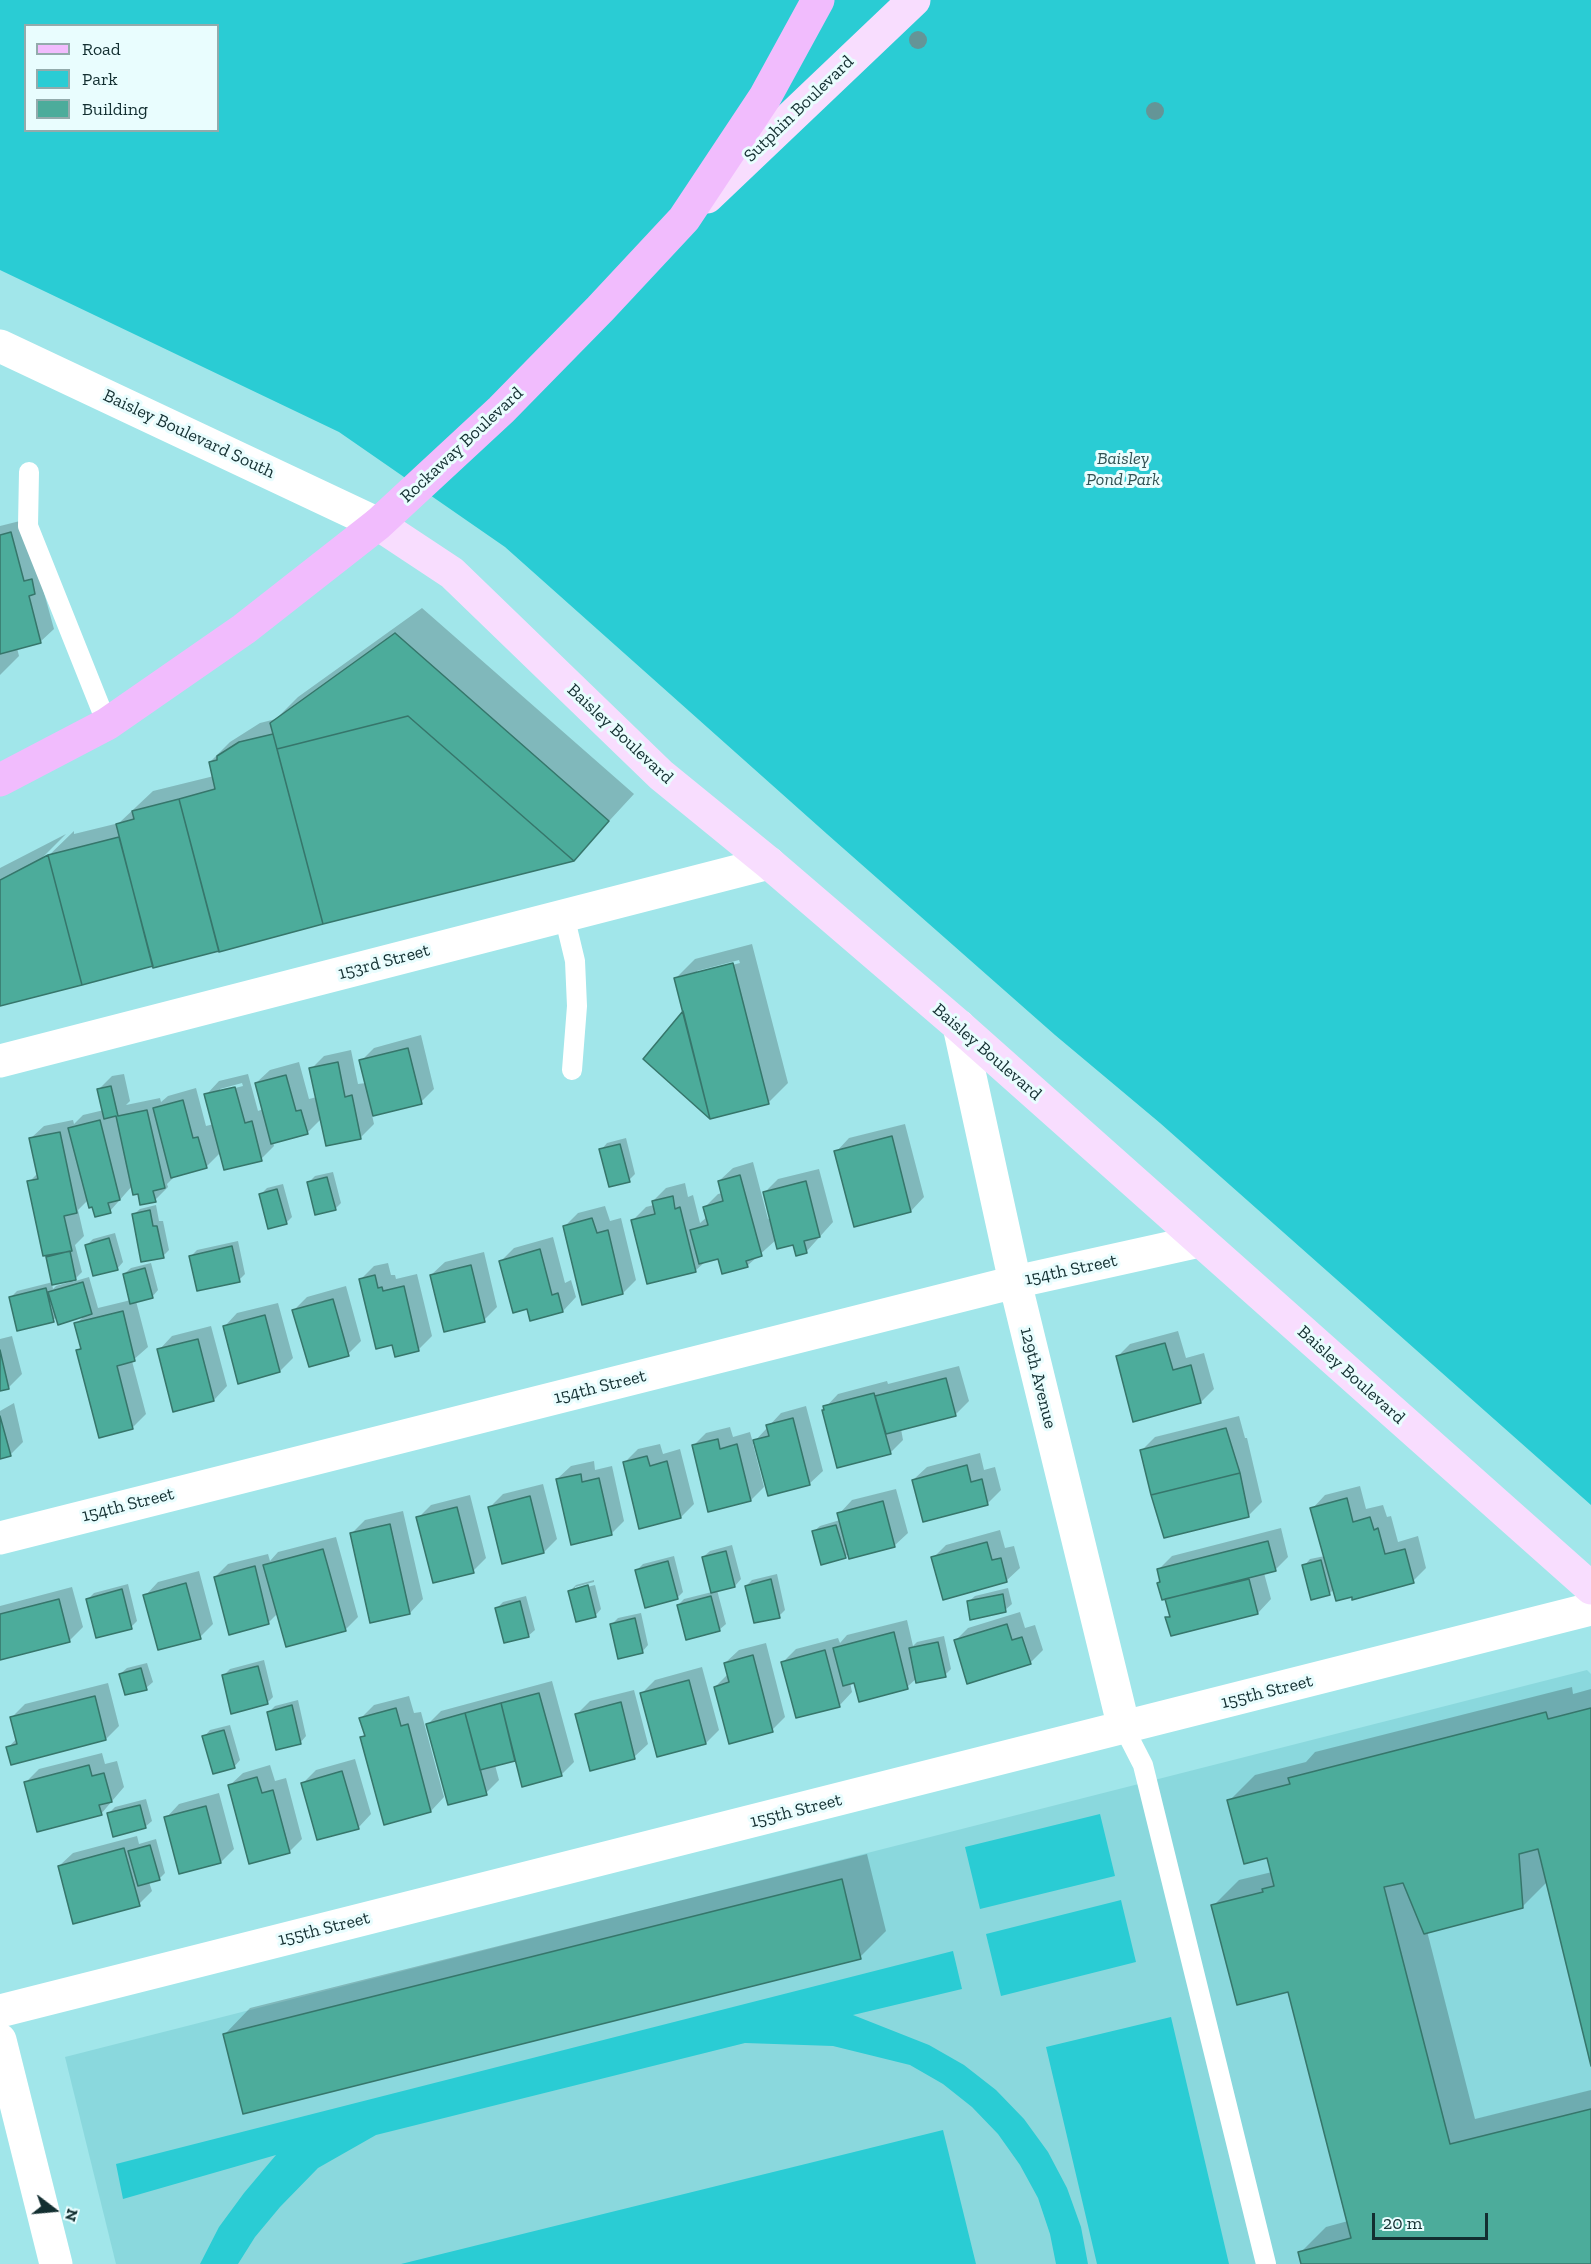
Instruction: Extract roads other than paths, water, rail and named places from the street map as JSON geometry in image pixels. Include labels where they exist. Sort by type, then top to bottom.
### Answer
[{"type":"main road","name":"Rockaway Boulevard","points":[[0,780],[107,724],[244,629],[378,524],[501,410],[684,219],[765,97],[818,0]]},
{"type":"main road","name":"Sutphin Boulevard","points":[[684,219],[914,0]]},
{"type":"main road","name":"Baisley Boulevard","points":[[378,524],[453,573],[661,776],[769,862],[959,1026],[1591,1588]]},
{"type":"street","name":"Baisley Boulevard South","points":[[0,346],[378,524]]},
{"type":"street","name":"153rd Street","points":[[0,1061],[769,862]]},
{"type":"street","name":"129th Avenue","points":[[959,1026],[1015,1282],[1124,1728]]},
{"type":"street","name":"154th Street","points":[[0,1538],[1015,1282],[1200,1241]]},
{"type":"street","name":"155th Street","points":[[0,2011],[1591,1609]]},
{"type":"street","points":[[0,2040],[56,2264]]},
{"type":"lane","points":[[29,472],[28,526],[107,724]]},
{"type":"lane","points":[[564,915],[575,961],[577,1006],[572,1070]]},
{"type":"lane","points":[[1124,1728],[1143,1765],[1266,2264]]},
{"type":"park label","name":"Baisley Pond Park","points":[[1123,469]]}]
